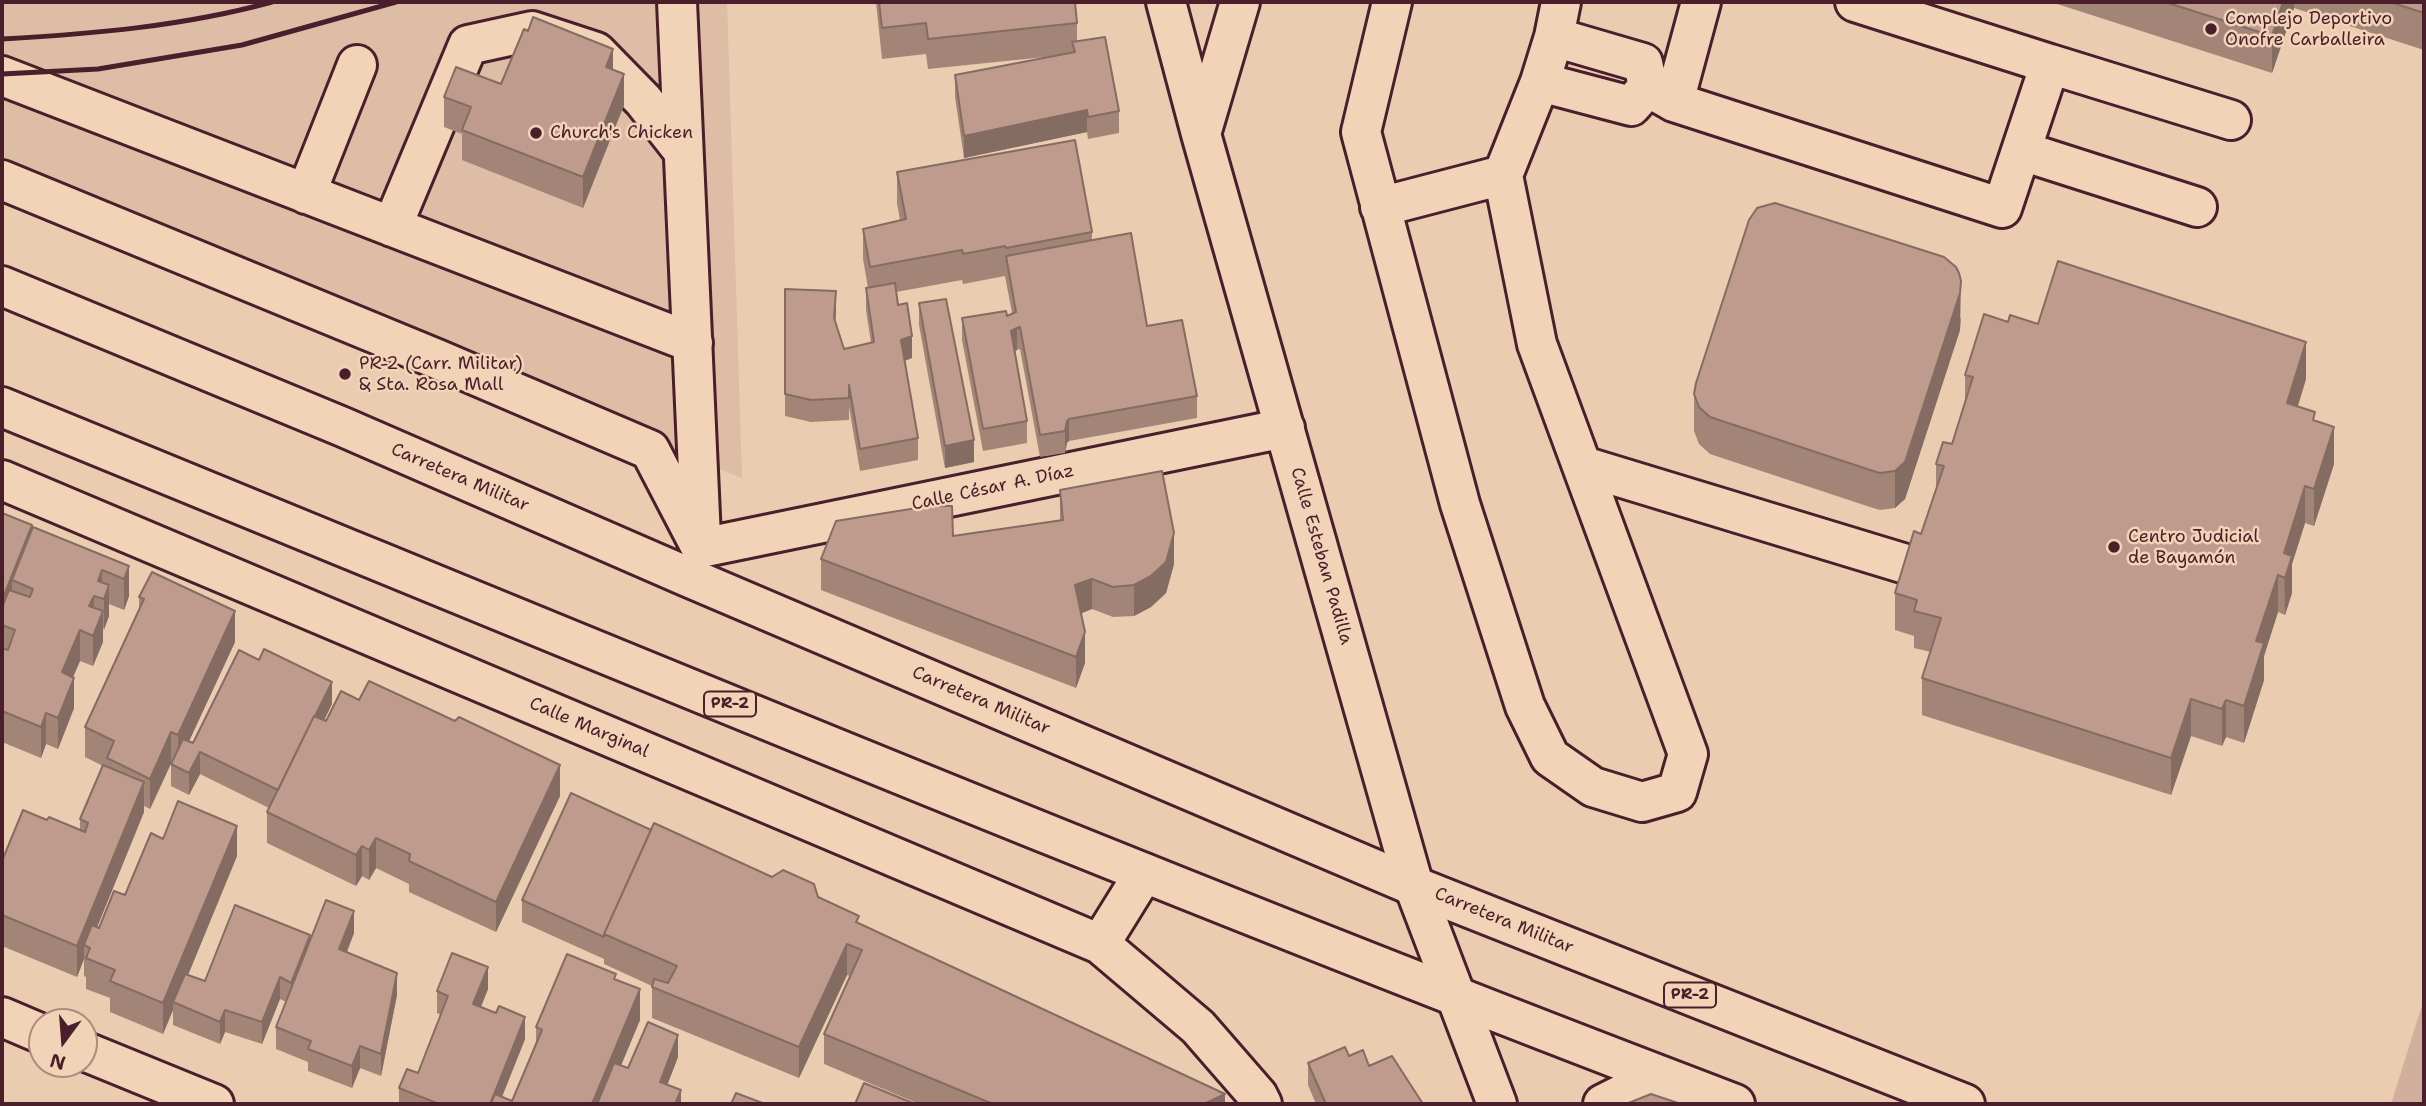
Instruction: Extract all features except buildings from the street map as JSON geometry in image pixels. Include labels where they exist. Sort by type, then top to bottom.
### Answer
[{"type":"main road","points":[[677,2],[693,343],[695,562]]},
{"type":"main road","name":"Calle Esteban Padilla","points":[[1167,2],[1201,134],[1414,886],[1497,1104]]},
{"type":"main road","points":[[1201,134],[1240,2]]},
{"type":"main road","points":[[1392,2],[1361,131],[1460,504],[1525,706],[1550,757],[1593,787],[1642,802],[1676,792],[1688,754],[1537,344],[1503,175],[1540,82],[1557,20],[1643,63],[1661,95]]},
{"type":"main road","points":[[1661,95],[1700,2]]},
{"type":"main road","points":[[1855,2],[2231,120]]},
{"type":"main road","points":[[392,227],[468,44],[532,31],[596,52],[643,100],[682,151]]},
{"type":"main road","points":[[1540,82],[1631,106],[1661,95],[2003,208],[2050,64]]},
{"type":"main road","points":[[306,194],[357,65]]},
{"type":"main road","points":[[2,76],[693,343]]},
{"type":"main road","points":[[2022,151],[2197,207]]},
{"type":"main road","points":[[1380,207],[1503,175]]},
{"type":"main road","points":[[2,180],[650,450],[695,562]]},
{"type":"main road","name":"Carretera Militar","points":[[2,286],[343,427],[695,562],[1414,886],[1965,1104]]},
{"type":"main road","name":"PR-2","points":[[2,407],[1144,873],[1458,999],[1718,1098]]},
{"type":"main road","name":"Calle César A. Díaz","points":[[695,562],[1285,428]]},
{"type":"main road","points":[[1583,466],[1909,565]]},
{"type":"main road","name":"Calle Marginal","points":[[2,480],[1100,944],[1198,1027],[1262,1104]]},
{"type":"main road","points":[[1100,944],[1144,873]]},
{"type":"main road","points":[[2,1017],[28,1028]]},
{"type":"main road","points":[[98,1057],[214,1104]]},
{"type":"main road","points":[[1603,1104],[1625,1093],[1718,1098]]},
{"type":"shaded area","points":[[2,2],[727,2],[742,478],[2,189]]},
{"type":"shaded area","points":[[2424,999],[2424,1104],[2391,1104]]},
{"type":"railway","points":[[2,39],[138,28],[272,2]]},
{"type":"railway","points":[[2,74],[98,69],[242,45],[396,2]]},
{"type":"place","name":"Complejo Deportivo Onofre Carballeira","points":[[2211,29]]},
{"type":"place","name":"Church's Chicken","points":[[536,133]]},
{"type":"place","name":"PR-2 (Carr. Militar) & Sta. Rosa Mall","points":[[345,374]]},
{"type":"place","name":"Centro Judicial de Bayamón","points":[[2114,547]]}]
